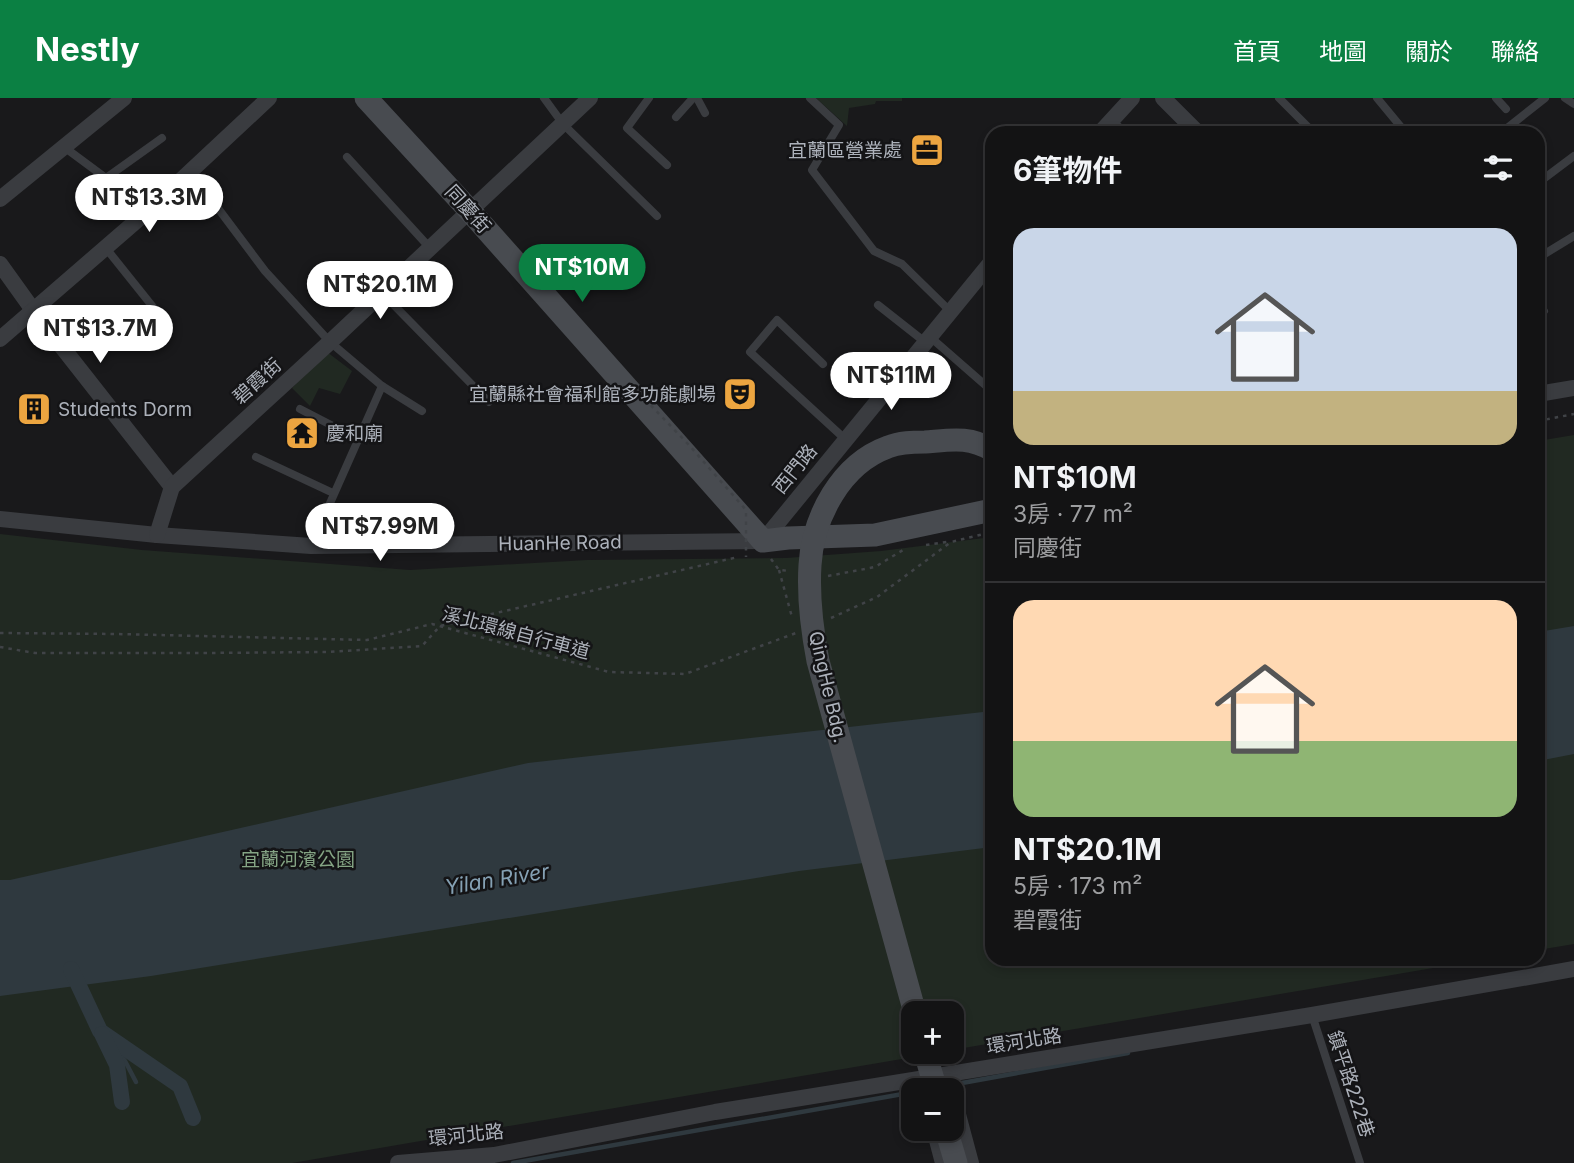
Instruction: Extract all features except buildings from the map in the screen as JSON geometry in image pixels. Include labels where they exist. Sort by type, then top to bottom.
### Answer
[{"type":"street","points":[[0,199],[124,98]]},
{"type":"street","points":[[0,339],[149,210],[269,98]]},
{"type":"street","name":"同慶街","points":[[366,98],[470,211],[759,551]]},
{"type":"street","name":"碧霞街","points":[[172,487],[590,98]]},
{"type":"street","points":[[1106,126],[1132,98]]},
{"type":"street","points":[[1163,98],[1191,126]]},
{"type":"street","points":[[0,264],[172,487],[157,535]]},
{"type":"street","name":"西門路","points":[[759,551],[845,439],[985,269]]},
{"type":"street","points":[[1545,393],[1574,387]]},
{"type":"street","name":"QingHe Bdg.","points":[[912,1001],[818,661],[811,611],[810,563],[818,528],[839,485],[857,465],[873,453],[902,443],[965,440],[985,446]]},
{"type":"street","name":"HuanHe Road","points":[[0,519],[157,535],[311,545],[759,551],[788,538],[875,535],[985,511]]},
{"type":"street","name":"環河北路","points":[[964,1081],[1574,969]]},
{"type":"street","name":"環河北路","points":[[398,1163],[495,1159],[715,1112],[901,1090]]},
{"type":"street","points":[[937,1141],[943,1163]]},
{"type":"street","points":[[950,1141],[956,1163]]},
{"type":"street","points":[[962,1141],[971,1163]]},
{"type":"lane","points":[[544,98],[563,124],[657,216]]},
{"type":"lane","points":[[649,98],[627,128],[667,165]]},
{"type":"lane","points":[[677,117],[695,98],[705,113]]},
{"type":"lane","points":[[810,98],[839,125],[812,170],[874,251],[902,264],[950,311]]},
{"type":"lane","points":[[1279,98],[1307,126]]},
{"type":"lane","points":[[1377,98],[1400,126]]},
{"type":"lane","points":[[1496,98],[1506,108]]},
{"type":"lane","points":[[1510,126],[1545,98]]},
{"type":"lane","points":[[1565,98],[1574,104]]},
{"type":"lane","points":[[1111,120],[1118,126]]},
{"type":"lane","points":[[106,178],[162,138]]},
{"type":"lane","points":[[64,147],[149,210]]},
{"type":"lane","points":[[1545,178],[1574,156]]},
{"type":"lane","points":[[347,157],[430,248]]},
{"type":"lane","points":[[190,171],[265,271],[330,342],[383,386],[422,411]]},
{"type":"lane","points":[[1545,254],[1574,236]]},
{"type":"lane","points":[[105,247],[158,312]]},
{"type":"lane","points":[[382,293],[489,402]]},
{"type":"lane","points":[[877,305],[927,339],[985,385]]},
{"type":"lane","points":[[823,364],[777,320],[750,352],[845,439]]},
{"type":"lane","points":[[311,545],[383,386]]},
{"type":"lane","points":[[300,408],[358,439]]},
{"type":"lane","points":[[256,457],[334,493]]},
{"type":"lane","name":"鎮平路222巷","points":[[1312,1015],[1360,1163]]},
{"type":"path","points":[[639,393],[746,510],[759,551],[779,569],[790,571]]},
{"type":"path","points":[[1545,420],[1574,414]]},
{"type":"path","points":[[918,546],[985,534]]},
{"type":"path","points":[[831,618],[877,597],[951,542]]},
{"type":"path","points":[[822,577],[875,567],[907,547]]},
{"type":"path","points":[[0,647],[34,653],[328,652],[422,646],[440,626],[759,551]]},
{"type":"path","name":"溪北環線自行車道","points":[[0,633],[368,640],[432,624],[608,672],[685,674],[796,634]]},
{"type":"green space","points":[[816,98],[902,98],[902,101],[876,101],[875,104],[849,108],[847,126]]},
{"type":"green space","points":[[327,352],[352,371],[340,394],[319,388],[310,406],[292,388]]},
{"type":"green space","points":[[1574,435],[1574,944],[1545,949],[1545,440]]},
{"type":"green space","name":"宜蘭河濱公園","points":[[0,534],[142,550],[410,570],[587,560],[786,558],[881,551],[985,538],[985,966],[1445,966],[964,1048],[964,1001],[901,1001],[901,1059],[292,1163],[0,1163]]},
{"type":"water","points":[[1574,626],[1574,754],[1545,760],[1545,631]]},
{"type":"water","name":"Yilan River","points":[[985,712],[985,848],[799,871],[151,976],[0,996],[0,880],[10,880],[528,763]]},
{"type":"waterway","points":[[71,969],[100,1031],[180,1086],[193,1118]]},
{"type":"waterway","points":[[100,1031],[125,1061],[136,1082]]},
{"type":"waterway","points":[[102,1034],[117,1065],[122,1102]]},
{"type":"waterway","points":[[964,1083],[1128,1053]]},
{"type":"waterway","points":[[513,1163],[901,1094]]},
{"type":"place","name":"宜蘭區營業處","points":[[927,150]]},
{"type":"place","name":"宜蘭縣社會福利館多功能劇場","points":[[740,394]]},
{"type":"place","name":"Students Dorm","points":[[34,409]]},
{"type":"place","name":"慶和廟","points":[[302,433]]}]
